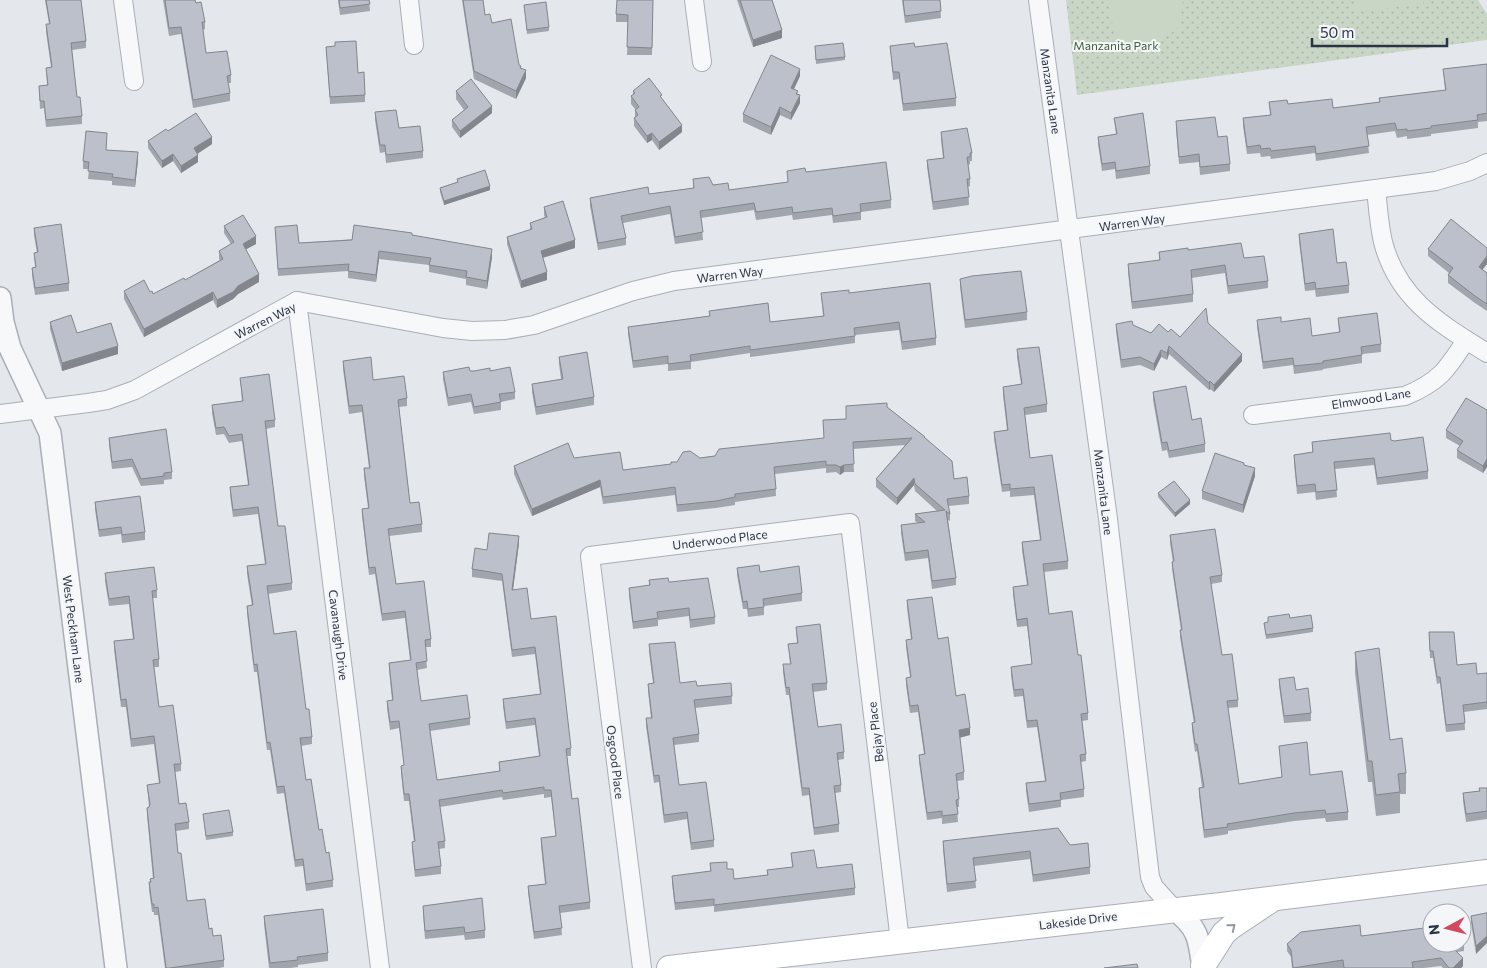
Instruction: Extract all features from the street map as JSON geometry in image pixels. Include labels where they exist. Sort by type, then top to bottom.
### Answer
[{"type":"main road","name":"Lakeside Drive","points":[[669,968],[710,965],[1487,872]]},
{"type":"main road","points":[[1203,967],[1224,933],[1274,898]]},
{"type":"street","points":[[124,0],[134,81]]},
{"type":"street","points":[[409,0],[414,45]]},
{"type":"street","points":[[694,0],[702,62]]},
{"type":"street","name":"Manzanita Lane","points":[[1038,0],[1108,518],[1150,877],[1154,887],[1175,910],[1188,920],[1196,932],[1203,967]]},
{"type":"street","name":"Warren Way","points":[[0,414],[107,400],[135,390],[297,301],[443,328],[472,331],[505,330],[534,325],[633,291],[674,281],[1376,190],[1436,181],[1487,164]]},
{"type":"street","points":[[1376,190],[1383,242],[1391,265],[1403,288],[1438,321],[1487,354]]},
{"type":"street","name":"West Peckham Lane","points":[[0,298],[3,322],[10,348],[50,433],[116,968]]},
{"type":"street","name":"Cavanaugh Drive","points":[[297,301],[380,968]]},
{"type":"street","name":"Elmwood Lane","points":[[1253,415],[1405,396],[1424,388],[1440,376],[1453,361],[1466,340]]},
{"type":"street","name":"Underwood Place","points":[[590,556],[850,523]]},
{"type":"street","name":"Bejay Place","points":[[850,523],[900,941]]},
{"type":"street","name":"Osgood Place","points":[[590,556],[642,968]]},
{"type":"green space","name":"Manzanita Park","points":[[1066,0],[1478,0],[1487,14],[1487,40],[1077,95]]},
{"type":"green space","points":[[1112,0],[1183,0],[1180,27],[1142,52],[1125,48],[1115,36],[1109,8]]},
{"type":"green space","points":[[1354,0],[1423,0],[1423,4],[1356,12]]},
{"type":"building","points":[[46,0],[81,0],[86,41],[71,43],[77,97],[80,97],[82,116],[46,120],[44,101],[40,101],[39,86],[48,85],[46,68],[52,67],[46,24],[50,24]]},
{"type":"building","points":[[165,0],[195,0],[196,3],[201,2],[205,22],[202,22],[206,53],[227,51],[231,75],[227,76],[230,93],[193,100],[181,27],[169,28]]},
{"type":"building","points":[[339,0],[369,0],[370,4],[340,8]]},
{"type":"building","points":[[463,0],[483,0],[485,15],[490,14],[492,23],[511,19],[519,65],[521,66],[520,68],[526,70],[516,91],[474,71]]},
{"type":"building","points":[[617,0],[653,0],[652,48],[627,47],[628,15],[616,14]]},
{"type":"building","points":[[740,0],[772,0],[782,30],[753,40]]},
{"type":"building","points":[[903,0],[940,0],[941,11],[905,16]]},
{"type":"building","points":[[546,2],[549,27],[527,30],[524,5]]},
{"type":"building","points":[[356,41],[358,73],[364,72],[365,95],[330,97],[326,47],[335,46],[335,42]]},
{"type":"building","points":[[843,43],[845,57],[816,60],[815,46]]},
{"type":"building","points":[[914,43],[915,47],[947,43],[956,98],[903,104],[899,72],[893,72],[890,46]]},
{"type":"building","points":[[771,55],[800,69],[791,88],[798,91],[796,94],[800,95],[791,113],[780,107],[771,127],[743,114]]},
{"type":"building","points":[[1487,64],[1487,113],[1477,115],[1478,120],[1407,131],[1407,129],[1397,130],[1395,123],[1366,127],[1369,146],[1316,154],[1315,146],[1271,151],[1270,148],[1261,149],[1260,145],[1247,147],[1243,118],[1271,115],[1269,102],[1287,100],[1288,104],[1332,99],[1333,108],[1380,102],[1379,98],[1446,90],[1443,69]]},
{"type":"building","points":[[649,78],[682,125],[659,142],[652,133],[647,136],[634,118],[638,115],[635,110],[639,107],[631,96],[635,93],[633,91]]},
{"type":"building","points":[[471,79],[492,106],[460,131],[452,120],[468,107],[456,91]]},
{"type":"building","points":[[396,110],[399,128],[420,126],[423,151],[386,155],[385,145],[380,145],[375,112]]},
{"type":"building","points":[[196,113],[212,137],[194,148],[198,155],[181,166],[173,154],[162,161],[148,141]]},
{"type":"building","points":[[1143,113],[1150,166],[1116,171],[1115,162],[1102,164],[1098,137],[1117,134],[1114,118]]},
{"type":"building","points":[[1215,117],[1218,137],[1227,136],[1230,164],[1200,167],[1199,154],[1179,157],[1176,121]]},
{"type":"building","points":[[967,128],[972,153],[970,153],[970,157],[967,157],[970,179],[967,179],[969,197],[933,202],[927,160],[944,158],[941,132]]},
{"type":"building","points":[[86,131],[107,133],[106,150],[138,152],[135,180],[112,177],[113,174],[88,171],[89,162],[83,161]]},
{"type":"building","points":[[886,162],[891,200],[860,204],[861,212],[833,216],[832,208],[793,213],[792,207],[756,212],[754,203],[700,211],[703,232],[675,237],[670,206],[621,216],[626,238],[598,243],[590,198],[648,187],[649,194],[694,188],[693,179],[709,177],[713,185],[728,183],[729,190],[788,182],[787,171],[805,168],[806,172]]},
{"type":"building","points":[[485,170],[490,186],[444,201],[440,188],[458,182],[457,179]]},
{"type":"building","points":[[563,201],[575,240],[541,251],[547,272],[521,281],[507,237],[532,229],[530,223],[547,217],[544,207]]},
{"type":"building","points":[[243,215],[256,236],[243,244],[259,274],[238,286],[233,292],[217,300],[213,292],[144,329],[124,291],[144,280],[153,294],[184,278],[185,280],[223,259],[219,251],[234,242],[224,226]]},
{"type":"building","points":[[1451,219],[1487,248],[1487,256],[1479,267],[1487,273],[1487,304],[1448,275],[1453,268],[1428,249]]},
{"type":"building","points":[[61,224],[69,283],[35,288],[32,268],[36,267],[34,253],[38,252],[34,228]]},
{"type":"building","points":[[297,225],[299,243],[352,240],[354,225],[412,233],[412,235],[492,249],[487,281],[466,277],[467,271],[429,265],[431,258],[379,251],[376,275],[348,271],[349,264],[278,269],[275,227]]},
{"type":"building","points":[[1333,229],[1337,263],[1346,262],[1349,285],[1316,289],[1315,282],[1305,284],[1299,234]]},
{"type":"building","points":[[1241,243],[1244,258],[1264,256],[1268,281],[1228,286],[1225,265],[1191,270],[1193,294],[1132,302],[1128,264],[1160,260],[1159,252]]},
{"type":"building","points":[[1021,271],[1027,312],[965,320],[960,279]]},
{"type":"building","points":[[930,283],[936,338],[902,342],[899,322],[854,328],[855,336],[750,350],[750,346],[690,355],[691,361],[668,364],[668,356],[633,361],[628,327],[710,316],[709,311],[768,303],[770,322],[824,316],[821,293],[849,290],[849,293]]},
{"type":"building","points":[[1206,308],[1208,323],[1242,354],[1214,385],[1210,381],[1209,383],[1169,346],[1167,353],[1161,350],[1154,364],[1140,357],[1121,360],[1116,324],[1132,321],[1133,325],[1151,333],[1159,324],[1168,332],[1171,329],[1180,337]]},
{"type":"building","points":[[1377,313],[1381,344],[1361,347],[1362,355],[1323,361],[1323,363],[1294,366],[1293,358],[1263,362],[1257,320],[1281,317],[1281,322],[1310,318],[1312,336],[1340,332],[1338,318]]},
{"type":"building","points":[[71,315],[77,333],[111,323],[118,346],[62,363],[50,322]]},
{"type":"building","points":[[1039,347],[1047,404],[1024,408],[1030,458],[1052,455],[1068,561],[1043,564],[1049,614],[1072,611],[1078,655],[1081,655],[1088,713],[1081,714],[1086,754],[1080,755],[1084,789],[1060,793],[1061,800],[1029,804],[1026,783],[1046,781],[1037,720],[1027,721],[1023,689],[1014,690],[1011,667],[1032,664],[1027,618],[1017,620],[1013,587],[1028,585],[1022,542],[1041,540],[1034,487],[1010,489],[1010,484],[1002,485],[994,432],[1008,430],[1003,387],[1022,384],[1017,349]]},
{"type":"building","points":[[587,352],[594,397],[536,407],[532,384],[563,379],[559,357]]},
{"type":"building","points":[[371,357],[373,380],[404,376],[407,398],[398,400],[410,503],[419,502],[422,524],[388,529],[396,584],[424,581],[431,639],[425,640],[427,661],[416,663],[421,701],[467,695],[470,718],[429,724],[437,780],[500,771],[499,762],[540,756],[535,718],[506,722],[503,699],[541,694],[535,647],[512,650],[502,574],[472,569],[475,548],[487,550],[489,533],[519,536],[512,590],[527,588],[531,619],[556,616],[571,748],[566,749],[572,799],[578,798],[590,902],[559,906],[562,928],[534,932],[528,886],[546,884],[541,838],[556,836],[551,790],[544,790],[544,787],[503,793],[502,790],[439,800],[445,841],[438,842],[441,866],[415,870],[412,842],[415,841],[409,794],[404,794],[401,766],[404,765],[399,721],[390,722],[387,701],[393,700],[389,663],[411,660],[405,611],[382,614],[375,567],[369,568],[362,509],[369,508],[364,468],[370,468],[362,405],[349,406],[343,361]]},
{"type":"building","points":[[469,367],[470,371],[490,368],[490,371],[510,367],[515,392],[499,394],[501,402],[474,407],[471,394],[448,398],[443,372]]},
{"type":"building","points":[[269,374],[275,420],[265,421],[278,526],[285,526],[292,583],[267,586],[274,634],[296,631],[306,709],[309,709],[312,737],[300,738],[306,780],[311,779],[319,830],[322,829],[326,853],[329,852],[333,880],[306,884],[303,859],[295,860],[284,786],[277,787],[270,742],[267,743],[257,664],[254,665],[247,606],[253,605],[247,566],[266,564],[258,507],[233,510],[230,487],[249,485],[242,434],[229,436],[224,427],[216,428],[212,405],[243,401],[240,378]]},
{"type":"building","points":[[1186,386],[1192,420],[1201,418],[1205,444],[1169,451],[1167,442],[1162,443],[1153,392]]},
{"type":"building","points":[[1466,398],[1487,410],[1487,459],[1483,466],[1457,450],[1463,441],[1446,430]]},
{"type":"building","points":[[887,403],[887,407],[952,461],[954,479],[967,477],[969,496],[947,499],[950,514],[946,511],[956,578],[932,581],[928,550],[905,553],[901,525],[925,522],[915,514],[945,510],[915,484],[914,478],[897,498],[876,479],[912,438],[853,442],[854,464],[840,467],[826,465],[826,461],[774,467],[776,489],[735,494],[735,497],[716,501],[677,505],[675,487],[603,497],[600,480],[532,509],[514,466],[568,443],[574,458],[620,452],[623,470],[671,464],[671,462],[677,462],[683,452],[690,451],[700,458],[715,456],[719,449],[824,438],[823,420],[846,419],[846,406]]},
{"type":"building","points":[[166,429],[172,472],[164,473],[164,476],[141,479],[132,459],[112,462],[109,438]]},
{"type":"building","points":[[1390,433],[1391,440],[1394,441],[1423,437],[1428,471],[1377,478],[1374,458],[1334,462],[1337,490],[1316,492],[1315,484],[1297,486],[1294,455],[1313,452],[1312,442]]},
{"type":"building","points":[[1215,453],[1255,468],[1243,505],[1202,491]]},
{"type":"building","points":[[1174,481],[1190,500],[1175,513],[1158,493]]},
{"type":"building","points":[[140,496],[145,532],[122,535],[121,527],[99,530],[95,502]]},
{"type":"building","points":[[1215,529],[1222,575],[1210,577],[1222,655],[1232,654],[1238,700],[1227,701],[1239,784],[1282,777],[1279,746],[1307,742],[1310,775],[1342,771],[1348,812],[1326,814],[1325,810],[1294,813],[1227,824],[1228,827],[1204,830],[1199,788],[1204,787],[1192,723],[1195,722],[1180,630],[1182,630],[1170,535]]},
{"type":"building","points":[[759,565],[760,572],[799,566],[802,593],[763,599],[764,607],[748,609],[747,601],[743,602],[737,568]]},
{"type":"building","points":[[154,567],[157,590],[152,591],[159,659],[153,660],[159,707],[173,705],[181,764],[174,764],[179,804],[186,803],[189,822],[175,824],[178,853],[181,853],[187,901],[205,899],[209,929],[212,928],[213,936],[221,935],[224,960],[170,968],[166,968],[158,907],[154,908],[154,904],[152,904],[149,882],[151,882],[150,879],[154,878],[147,808],[150,804],[147,785],[160,783],[154,736],[131,739],[126,699],[121,700],[114,641],[134,639],[129,596],[109,599],[105,573]]},
{"type":"building","points":[[668,578],[670,582],[708,578],[715,617],[690,620],[689,608],[657,612],[658,618],[633,622],[629,588],[650,585],[649,580]]},
{"type":"building","points":[[932,597],[938,639],[948,637],[956,696],[965,694],[970,728],[959,730],[964,772],[956,774],[959,799],[956,800],[958,814],[942,816],[942,811],[927,813],[919,755],[925,754],[918,705],[910,706],[906,678],[911,677],[906,640],[912,639],[907,600]]},
{"type":"building","points":[[1289,614],[1290,618],[1311,615],[1313,628],[1266,635],[1264,623],[1268,622],[1268,617]]},
{"type":"building","points":[[820,624],[827,683],[812,684],[818,727],[841,724],[844,752],[837,753],[841,785],[834,786],[839,824],[814,828],[809,788],[802,788],[789,687],[786,688],[783,664],[791,664],[788,644],[798,643],[796,627]]},
{"type":"building","points":[[1429,632],[1454,632],[1457,665],[1476,663],[1477,674],[1487,673],[1487,702],[1463,705],[1465,723],[1446,725],[1440,677],[1437,677],[1433,651],[1430,651]]},
{"type":"building","points":[[675,642],[680,683],[696,681],[697,686],[731,683],[732,696],[694,700],[699,734],[673,738],[679,785],[706,782],[714,840],[691,843],[687,812],[664,815],[659,775],[654,776],[646,718],[652,718],[648,684],[654,683],[649,644]]},
{"type":"building","points":[[1379,648],[1390,740],[1402,738],[1406,773],[1398,774],[1400,792],[1376,795],[1372,761],[1368,761],[1355,652]]},
{"type":"building","points":[[1294,677],[1296,690],[1308,688],[1311,713],[1284,716],[1279,679]]},
{"type":"building","points":[[1479,788],[1487,788],[1487,811],[1466,814],[1463,793],[1480,791]]},
{"type":"building","points":[[229,810],[233,832],[206,836],[203,814]]},
{"type":"building","points":[[1058,828],[1070,845],[1088,843],[1090,867],[1033,875],[1030,851],[973,858],[976,881],[947,884],[943,841]]},
{"type":"building","points":[[814,850],[817,868],[852,864],[855,888],[714,905],[714,899],[675,903],[672,876],[711,871],[710,863],[727,862],[727,869],[733,869],[734,879],[768,875],[767,870],[793,867],[791,853]]},
{"type":"building","points":[[482,898],[485,930],[465,933],[464,927],[425,931],[423,906]]},
{"type":"building","points":[[323,909],[328,953],[297,957],[298,960],[270,963],[264,916]]},
{"type":"building","points":[[1487,913],[1487,936],[1476,946],[1472,922],[1472,916]]},
{"type":"building","points":[[1360,925],[1361,936],[1422,928],[1422,953],[1458,953],[1463,958],[1453,968],[1449,968],[1441,958],[1412,962],[1413,968],[1344,968],[1343,960],[1293,968],[1291,950],[1287,944],[1301,932]]},
{"type":"building","points":[[1137,964],[1138,968],[1104,968]]}]
